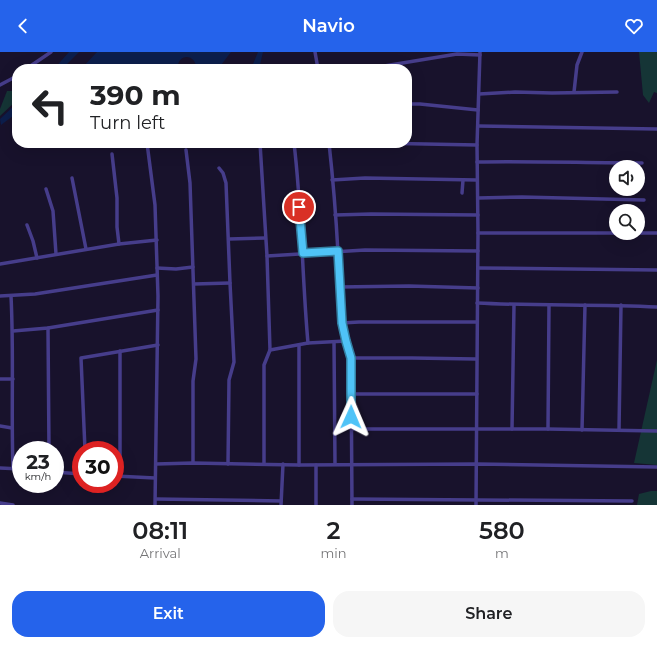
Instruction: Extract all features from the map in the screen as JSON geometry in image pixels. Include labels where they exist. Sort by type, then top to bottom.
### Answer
[{"type":"street","points":[[33,64],[51,52]]},
{"type":"street","points":[[315,52],[317,64]]},
{"type":"street","points":[[574,92],[577,66],[582,52]]},
{"type":"street","points":[[396,64],[457,54],[480,54],[477,145],[478,288],[476,359],[476,505]]},
{"type":"street","points":[[0,86],[12,79]]},
{"type":"street","points":[[479,94],[515,92],[617,92]]},
{"type":"street","points":[[412,104],[478,110]]},
{"type":"street","points":[[478,126],[657,129]]},
{"type":"street","points":[[412,144],[477,145]]},
{"type":"street","points":[[148,148],[155,205],[157,240],[158,345],[155,505]]},
{"type":"street","points":[[260,148],[267,256],[270,350],[264,365],[264,464]]},
{"type":"street","points":[[294,148],[303,253],[305,313],[308,344]]},
{"type":"street","points":[[329,148],[338,251],[342,323],[351,358],[352,505]]},
{"type":"street","points":[[186,150],[190,183],[196,360],[193,381],[192,463]]},
{"type":"street","points":[[112,154],[117,198],[117,227],[119,244]]},
{"type":"street","points":[[477,162],[537,161],[609,164]]},
{"type":"street","points":[[219,168],[223,172],[226,183],[234,362],[229,380],[228,464]]},
{"type":"street","points":[[72,178],[86,249]]},
{"type":"street","points":[[332,180],[365,178],[477,180]]},
{"type":"street","points":[[462,193],[463,180]]},
{"type":"street","points":[[46,188],[53,217],[56,254]]},
{"type":"street","points":[[478,198],[522,197],[644,200]]},
{"type":"street","points":[[335,215],[478,215]]},
{"type":"street","points":[[27,225],[37,258]]},
{"type":"street","points":[[478,233],[657,233]]},
{"type":"street","points":[[229,239],[265,238]]},
{"type":"street","points":[[0,264],[86,249],[157,240]]},
{"type":"street","points":[[267,256],[365,250],[478,250]]},
{"type":"street","points":[[157,268],[193,268]]},
{"type":"street","points":[[478,268],[657,270]]},
{"type":"street","points":[[0,296],[35,294],[157,275]]},
{"type":"street","points":[[194,284],[230,283]]},
{"type":"street","points":[[339,287],[409,286],[478,288]]},
{"type":"street","points":[[11,296],[13,331],[13,441]]},
{"type":"street","points":[[477,303],[657,307]]},
{"type":"street","points":[[512,429],[514,305]]},
{"type":"street","points":[[548,429],[549,305]]},
{"type":"street","points":[[582,430],[585,305]]},
{"type":"street","points":[[619,430],[621,305]]},
{"type":"street","points":[[13,331],[48,328],[158,310]]},
{"type":"street","points":[[342,323],[477,322]]},
{"type":"street","points":[[48,328],[49,441]]},
{"type":"street","points":[[270,350],[308,344],[346,341]]},
{"type":"street","points":[[334,342],[335,464]]},
{"type":"street","points":[[85,441],[81,358],[158,345]]},
{"type":"street","points":[[299,346],[299,465]]},
{"type":"street","points":[[120,351],[120,441]]},
{"type":"street","points":[[351,358],[476,359]]},
{"type":"street","points":[[0,379],[13,379]]},
{"type":"street","points":[[352,394],[477,394]]},
{"type":"street","points":[[0,426],[12,428]]},
{"type":"street","points":[[351,429],[548,429],[657,431]]},
{"type":"street","points":[[156,464],[477,464],[657,468]]},
{"type":"street","points":[[156,499],[281,503],[283,464]]},
{"type":"street","points":[[316,465],[316,505]]},
{"type":"street","points":[[0,468],[12,469]]},
{"type":"street","points":[[124,476],[156,478]]},
{"type":"street","points":[[352,499],[476,499],[632,502]]},
{"type":"street","points":[[0,503],[13,505]]},
{"type":"green space","points":[[639,52],[657,52],[657,93],[654,92],[649,103],[643,95]]},
{"type":"green space","points":[[7,91],[12,91],[12,105],[0,116],[0,109]]},
{"type":"green space","points":[[657,360],[657,465],[634,463]]},
{"type":"green space","points":[[657,491],[657,505],[637,505],[639,494]]},
{"type":"water","points":[[69,52],[79,52],[67,64],[58,64]]},
{"type":"water","points":[[97,52],[231,52],[222,64],[195,64],[193,60],[187,57],[180,60],[178,64],[86,64]]},
{"type":"water","points":[[258,52],[263,52],[260,64],[253,64]]},
{"type":"water","points":[[12,108],[12,117],[1,125],[0,119]]},
{"type":"route","points":[[299,207],[303,253],[338,251],[342,323],[351,358],[351,417]]}]
